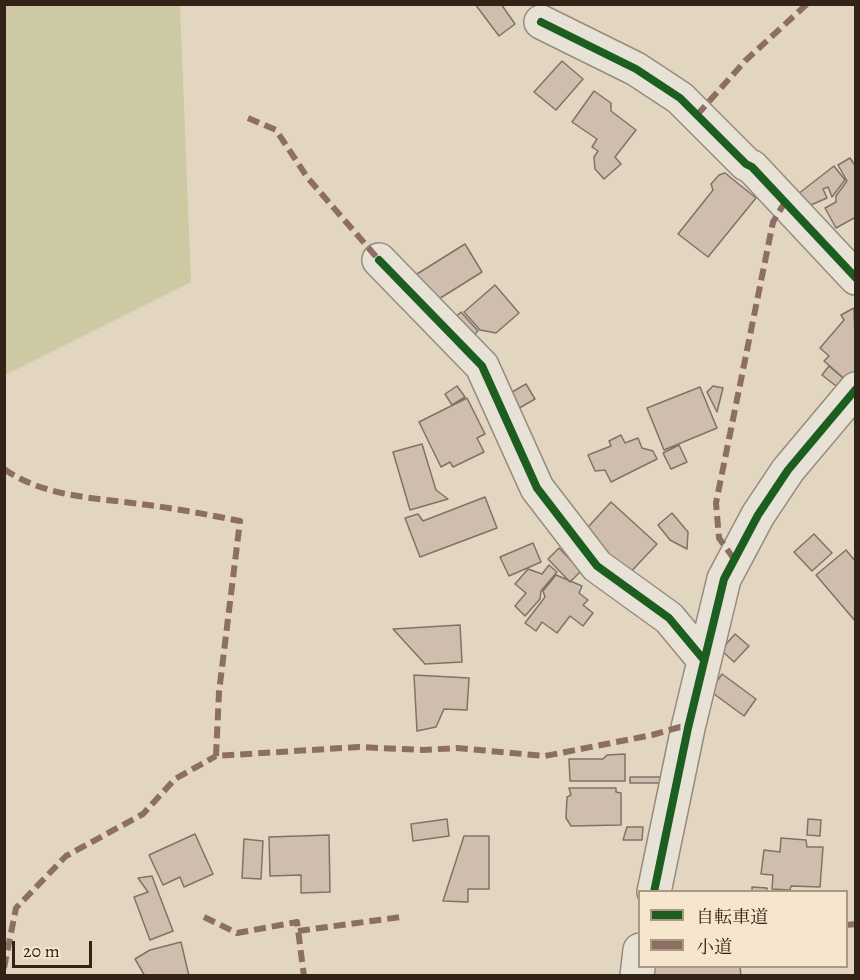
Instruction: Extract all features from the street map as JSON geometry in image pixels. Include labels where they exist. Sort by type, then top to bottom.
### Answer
[{"type":"street","points":[[541,22],[636,69],[680,98],[746,164],[752,167],[855,278]]},
{"type":"street","points":[[379,260],[482,366],[537,488],[597,566],[669,618],[704,660]]},
{"type":"street","points":[[654,890],[688,728],[724,579],[758,515],[788,470],[855,389]]},
{"type":"shaded area","points":[[5,4],[180,5],[191,282],[5,375]]},
{"type":"building","points":[[475,4],[501,4],[515,24],[499,36]]},
{"type":"building","points":[[562,61],[583,79],[556,110],[534,92]]},
{"type":"building","points":[[594,91],[611,103],[611,111],[636,130],[615,157],[621,164],[604,179],[595,169],[594,157],[598,151],[592,147],[597,139],[572,122]]},
{"type":"building","points":[[850,158],[856,167],[856,217],[836,228],[825,208],[836,202],[836,196],[847,181],[838,165]]},
{"type":"building","points":[[834,166],[845,180],[832,197],[828,187],[823,189],[827,198],[804,208],[798,194]]},
{"type":"building","points":[[725,173],[756,198],[708,257],[678,234],[713,190],[711,184],[719,175]]},
{"type":"building","points":[[465,244],[482,272],[426,307],[409,279]]},
{"type":"building","points":[[495,285],[519,313],[496,333],[480,330],[464,312]]},
{"type":"building","points":[[854,308],[856,371],[847,381],[824,361],[829,356],[820,348],[844,320],[841,315]]},
{"type":"building","points":[[461,312],[478,331],[465,343],[448,324]]},
{"type":"building","points":[[829,366],[843,378],[836,386],[822,375]]},
{"type":"building","points":[[526,384],[535,399],[509,414],[500,399]]},
{"type":"building","points":[[457,386],[465,397],[452,405],[445,394]]},
{"type":"building","points":[[713,386],[723,388],[717,412],[707,392]]},
{"type":"building","points":[[700,387],[717,428],[664,450],[647,408]]},
{"type":"building","points":[[467,398],[485,434],[477,438],[484,452],[453,467],[450,462],[441,467],[419,422]]},
{"type":"building","points":[[621,435],[625,443],[638,438],[642,448],[653,451],[657,459],[611,482],[605,470],[595,471],[588,455],[611,446],[609,441]]},
{"type":"building","points":[[422,444],[436,490],[448,499],[410,510],[393,452]]},
{"type":"building","points":[[679,445],[687,462],[671,469],[663,453]]},
{"type":"building","points":[[485,497],[497,528],[420,557],[405,518],[418,514],[423,521]]},
{"type":"building","points":[[611,502],[657,544],[624,579],[578,538]]},
{"type":"building","points":[[672,513],[688,532],[687,549],[670,540],[658,525]]},
{"type":"building","points":[[814,534],[832,553],[812,571],[794,552]]},
{"type":"building","points":[[533,543],[541,562],[509,576],[500,557]]},
{"type":"building","points":[[559,548],[581,571],[570,582],[548,559]]},
{"type":"building","points":[[846,550],[856,562],[856,622],[816,575]]},
{"type":"building","points":[[549,565],[557,572],[541,591],[540,599],[525,616],[515,606],[526,593],[515,584],[528,569],[542,574]]},
{"type":"building","points":[[556,575],[582,586],[579,593],[588,600],[583,605],[593,613],[583,626],[570,616],[557,633],[542,622],[536,631],[525,623],[545,597],[543,591]]},
{"type":"building","points":[[460,625],[462,662],[425,664],[393,629]]},
{"type":"building","points":[[735,634],[749,646],[734,662],[721,650]]},
{"type":"building","points":[[722,674],[756,699],[744,716],[710,691]]},
{"type":"building","points":[[414,675],[469,678],[467,710],[444,709],[436,727],[417,731]]},
{"type":"building","points":[[625,754],[625,781],[570,781],[569,759],[603,759],[607,755]]},
{"type":"building","points":[[630,777],[662,777],[662,783],[630,783]]},
{"type":"building","points":[[569,788],[616,788],[616,792],[621,793],[621,825],[571,826],[566,818],[567,797],[571,795]]},
{"type":"building","points":[[447,819],[449,836],[413,841],[411,824]]},
{"type":"building","points":[[808,819],[821,820],[820,836],[807,835]]},
{"type":"building","points":[[627,827],[643,827],[642,840],[623,840]]},
{"type":"building","points":[[195,834],[213,874],[184,887],[180,877],[163,885],[149,855]]},
{"type":"building","points":[[329,835],[330,892],[301,893],[301,875],[270,876],[269,837]]},
{"type":"building","points":[[464,836],[489,836],[489,889],[468,889],[468,902],[443,901]]},
{"type":"building","points":[[781,838],[806,840],[807,847],[823,847],[820,887],[791,886],[790,890],[772,889],[773,875],[761,874],[764,850],[780,852]]},
{"type":"building","points":[[244,839],[263,841],[261,879],[242,878]]},
{"type":"building","points":[[152,876],[173,931],[150,940],[134,897],[148,892],[138,878]]},
{"type":"building","points":[[752,887],[767,888],[767,890],[752,890]]},
{"type":"building","points":[[181,942],[189,976],[145,976],[135,959],[150,950]]},
{"type":"building","points":[[655,968],[740,968],[741,976],[653,976]]},
{"type":"marked path","points":[[697,115],[745,61],[807,4]]},
{"type":"marked path","points":[[248,118],[276,130],[307,177],[379,260]]},
{"type":"marked path","points":[[734,559],[719,538],[716,503],[773,222],[785,202]]},
{"type":"marked path","points":[[4,469],[37,486],[73,495],[171,508],[240,521],[219,692],[216,756],[359,747],[423,750],[457,748],[545,756],[652,735],[680,727],[688,728]]},
{"type":"marked path","points":[[4,968],[16,908],[66,856],[143,814],[175,779],[216,756]]},
{"type":"marked path","points":[[204,917],[237,933],[297,922],[304,976]]},
{"type":"marked path","points":[[298,931],[401,917]]},
{"type":"marked path","points":[[848,925],[856,924]]},
{"type":"cycle path","points":[[541,22],[636,69],[680,98],[746,164],[752,167],[856,278]]},
{"type":"cycle path","points":[[379,260],[482,366],[537,488],[597,566],[669,618],[704,660]]},
{"type":"cycle path","points":[[654,890],[688,728],[724,579],[758,515],[788,470],[856,389]]}]
